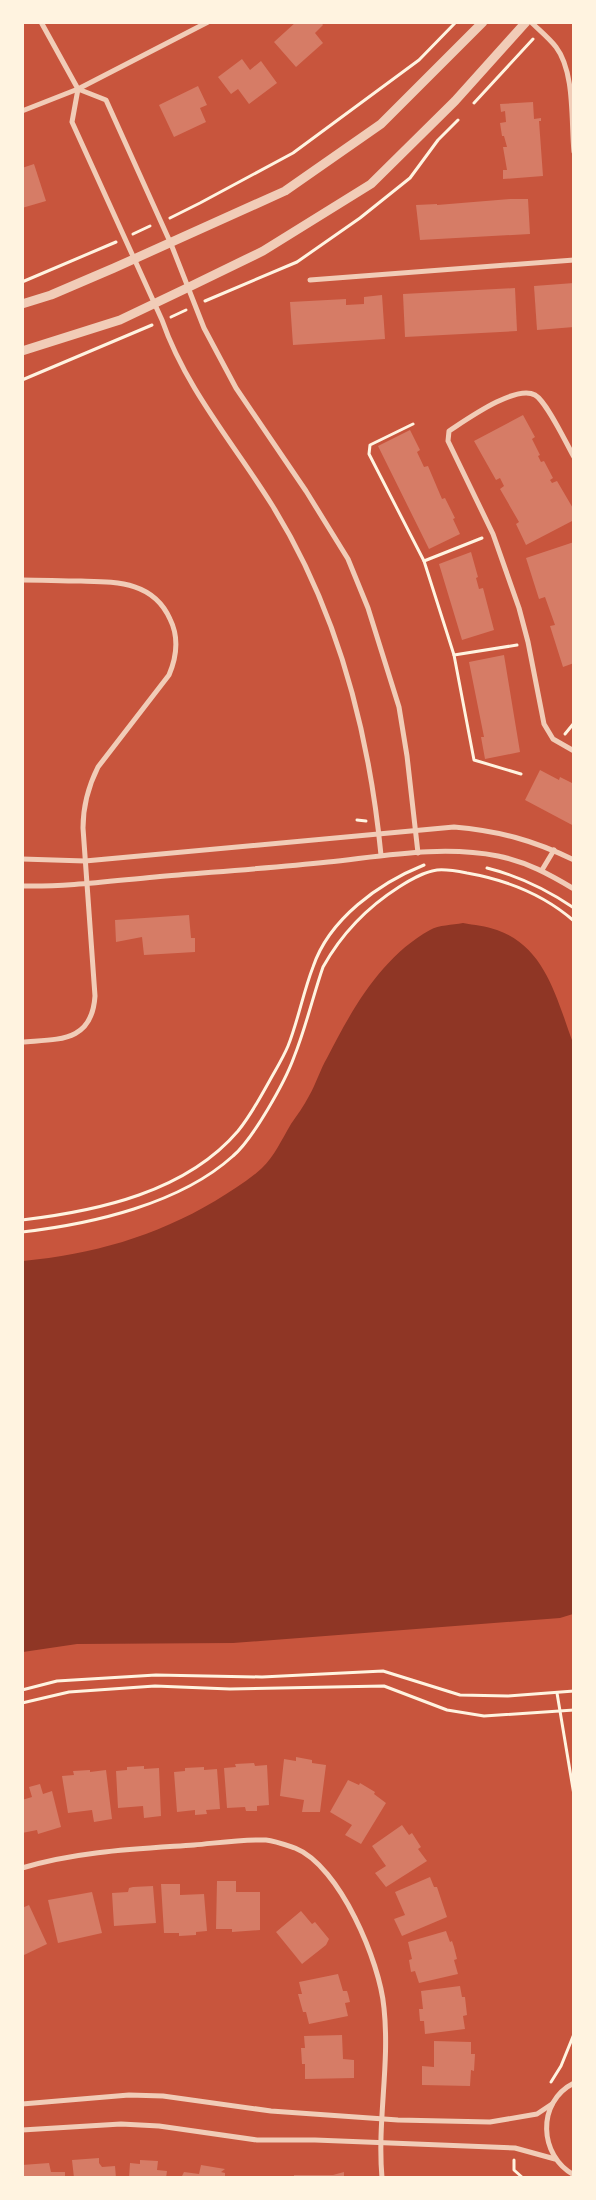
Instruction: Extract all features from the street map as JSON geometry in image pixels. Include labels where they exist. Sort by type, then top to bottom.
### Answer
[{"type":"street","points":[[41,22],[78,89],[72,122],[133,260],[162,320],[170,343],[202,403],[273,506],[308,570],[332,626],[361,723],[381,856]]},
{"type":"street","points":[[22,110],[78,89],[208,22]]},
{"type":"street","points":[[22,304],[50,295],[171,244],[285,191],[380,124],[483,22]]},
{"type":"street","points":[[22,351],[120,320],[187,288],[262,251],[371,184],[455,101],[526,22]]},
{"type":"street","points":[[531,22],[556,47],[563,60],[570,86],[574,152]]},
{"type":"street","points":[[78,89],[106,100],[171,244],[204,328],[236,388],[306,491],[348,559],[384,655],[399,707],[407,756],[418,853]]},
{"type":"street","points":[[310,280],[574,260]]},
{"type":"street","points":[[574,457],[543,403],[535,395],[526,392],[511,395],[449,431],[448,442],[493,534],[519,608],[532,660],[544,724],[553,739],[574,751]]},
{"type":"street","points":[[22,580],[115,582],[136,586],[162,604],[170,618],[175,633],[175,654],[169,674],[106,756],[92,778],[83,815],[95,996],[92,1011],[80,1030],[67,1038],[22,1042]]},
{"type":"street","points":[[22,859],[85,861],[379,833],[454,828],[509,834],[554,850],[574,860]]},
{"type":"street","points":[[542,870],[554,850]]},
{"type":"street","points":[[22,886],[87,883],[454,851],[497,856],[542,870],[574,889]]},
{"type":"street","points":[[22,1868],[92,1852],[267,1840],[297,1849],[325,1871],[344,1898],[371,1955],[384,2006],[387,2048],[382,2118],[382,2178]]},
{"type":"street","points":[[573,2176],[555,2159],[548,2146],[546,2132],[547,2118],[552,2104],[560,2093],[574,2083]]},
{"type":"street","points":[[22,2104],[129,2095],[163,2096],[271,2111],[490,2122],[532,2115],[552,2104]]},
{"type":"street","points":[[22,2130],[121,2124],[158,2126],[257,2140],[382,2142],[515,2148],[555,2159]]},
{"type":"path","points":[[22,282],[161,222],[293,152],[419,60],[456,22]]},
{"type":"path","points":[[22,380],[195,307],[217,295]]},
{"type":"path","points":[[413,424],[370,444],[369,454],[424,561],[454,655],[474,760],[521,774]]},
{"type":"path","points":[[424,561],[483,538]]},
{"type":"path","points":[[454,655],[518,645]]},
{"type":"path","points":[[22,1220],[87,1210],[152,1190],[176,1180],[219,1149],[251,1114],[287,1048],[313,965],[336,927],[351,910],[373,893],[413,869],[430,864]]},
{"type":"path","points":[[482,866],[517,876],[574,908]]},
{"type":"path","points":[[22,1232],[90,1221],[140,1207],[194,1182],[219,1168],[235,1155],[246,1143],[268,1108],[294,1058],[321,973],[331,953],[352,924],[367,910],[413,878],[427,872],[446,870],[489,877],[524,888],[545,900],[574,921]]},
{"type":"path","points":[[22,1690],[57,1682],[156,1674],[262,1677],[383,1671],[460,1695],[508,1696],[574,1691]]},
{"type":"path","points":[[22,1704],[70,1692],[155,1686],[230,1689],[384,1686],[447,1710],[484,1716],[574,1710]]},
{"type":"path","points":[[557,1693],[574,1795]]},
{"type":"path","points":[[551,2082],[562,2066],[574,2034]]},
{"type":"path","points":[[514,2170],[523,2178]]},
{"type":"shaded area","points":[[463,923],[497,930],[514,938],[527,949],[538,962],[555,993],[573,1043],[573,1614],[560,1618],[233,1643],[77,1644],[23,1652],[23,1261],[74,1254],[146,1234],[192,1214],[251,1177],[266,1164],[274,1153],[307,1100],[346,1022],[369,986],[382,970],[412,941],[430,930],[441,926]]},
{"type":"building","points":[[296,22],[321,22],[323,25],[315,33],[323,43],[296,67],[274,42]]},
{"type":"building","points":[[242,59],[250,70],[261,61],[277,83],[249,104],[238,89],[231,94],[218,77]]},
{"type":"building","points":[[198,86],[207,105],[200,108],[206,122],[174,137],[159,105]]},
{"type":"building","points":[[533,102],[534,119],[541,118],[541,121],[539,121],[543,176],[503,179],[503,170],[507,170],[503,147],[507,147],[504,136],[502,136],[500,123],[506,122],[505,111],[501,112],[500,104]]},
{"type":"building","points":[[34,164],[46,201],[22,208],[22,168]]},
{"type":"building","points":[[528,199],[530,234],[420,240],[416,205]]},
{"type":"building","points":[[574,283],[574,327],[537,330],[534,286]]},
{"type":"building","points":[[515,288],[517,331],[405,337],[403,294]]},
{"type":"building","points":[[382,295],[385,339],[293,345],[290,302],[346,299],[346,305],[364,304],[364,297]]},
{"type":"building","points":[[523,415],[535,437],[532,439],[540,455],[538,456],[541,462],[544,461],[553,478],[550,480],[552,483],[557,481],[574,510],[574,520],[526,545],[516,524],[519,522],[500,489],[504,486],[500,478],[496,480],[474,441]]},
{"type":"building","points":[[410,430],[420,450],[417,452],[424,467],[428,466],[442,499],[445,498],[455,518],[453,519],[460,534],[429,549],[378,446]]},
{"type":"building","points":[[574,542],[574,663],[563,667],[550,626],[555,625],[545,597],[539,599],[526,558]]},
{"type":"building","points":[[471,552],[478,577],[476,578],[479,589],[483,588],[494,630],[462,640],[439,564]]},
{"type":"building","points":[[504,655],[520,752],[485,759],[481,737],[484,737],[469,662]]},
{"type":"building","points":[[540,770],[559,780],[560,777],[574,784],[574,826],[525,800]]},
{"type":"building","points":[[189,915],[191,938],[195,938],[195,952],[144,955],[142,937],[116,942],[115,920]]},
{"type":"building","points":[[296,1757],[312,1760],[312,1763],[326,1765],[320,1812],[302,1812],[304,1800],[280,1796],[284,1759],[296,1761]]},
{"type":"building","points":[[254,1763],[255,1766],[267,1765],[269,1805],[257,1806],[257,1811],[246,1811],[245,1807],[227,1808],[224,1768],[236,1767],[235,1764]]},
{"type":"building","points":[[144,1766],[144,1769],[159,1768],[161,1816],[144,1818],[143,1806],[118,1808],[116,1771],[127,1770],[127,1767]]},
{"type":"building","points":[[204,1767],[204,1770],[217,1769],[220,1809],[206,1810],[207,1814],[195,1815],[195,1810],[177,1812],[174,1772],[185,1771],[185,1768]]},
{"type":"building","points":[[90,1770],[90,1772],[106,1770],[112,1819],[94,1822],[92,1810],[68,1813],[62,1776],[74,1775],[73,1771]]},
{"type":"building","points":[[348,1780],[359,1785],[360,1783],[375,1792],[374,1794],[386,1803],[361,1844],[345,1835],[352,1825],[330,1812]]},
{"type":"building","points":[[40,1784],[43,1794],[52,1791],[61,1827],[38,1834],[37,1830],[22,1833],[22,1800],[32,1797],[29,1787]]},
{"type":"building","points":[[402,1825],[409,1835],[412,1833],[421,1847],[418,1849],[427,1861],[386,1887],[375,1873],[386,1866],[372,1846]]},
{"type":"building","points":[[430,1877],[434,1887],[437,1887],[447,1917],[402,1936],[394,1919],[405,1915],[395,1892]]},
{"type":"building","points":[[217,1881],[236,1881],[236,1892],[260,1892],[260,1930],[232,1932],[232,1929],[216,1929]]},
{"type":"building","points":[[161,1884],[180,1884],[180,1895],[204,1894],[207,1931],[196,1932],[196,1935],[179,1936],[179,1933],[164,1933]]},
{"type":"building","points":[[153,1886],[156,1923],[114,1926],[112,1893],[128,1892],[129,1888],[133,1887]]},
{"type":"building","points":[[92,1892],[102,1933],[58,1943],[48,1900]]},
{"type":"building","points":[[29,1905],[47,1944],[22,1956],[22,1908]]},
{"type":"building","points":[[301,1911],[312,1924],[315,1922],[329,1939],[326,1945],[302,1964],[276,1932]]},
{"type":"building","points":[[446,1931],[454,1947],[457,1959],[454,1960],[458,1974],[419,1983],[415,1971],[411,1972],[409,1960],[412,1959],[408,1942]]},
{"type":"building","points":[[338,1974],[343,1991],[347,1991],[350,2002],[345,2003],[348,2016],[309,2024],[306,2012],[303,2012],[298,1994],[302,1994],[299,1982]]},
{"type":"building","points":[[460,1986],[462,1997],[465,1997],[467,2015],[463,2016],[465,2029],[425,2034],[424,2021],[420,2021],[419,2009],[423,2009],[421,1991]]},
{"type":"building","points":[[342,2035],[343,2059],[354,2060],[354,2078],[305,2079],[305,2064],[302,2064],[301,2048],[305,2048],[304,2036]]},
{"type":"building","points":[[434,2041],[471,2042],[471,2054],[475,2054],[474,2071],[471,2070],[470,2086],[422,2085],[422,2066],[434,2067]]},
{"type":"building","points":[[99,2158],[99,2163],[102,2167],[115,2166],[116,2178],[74,2178],[72,2160]]},
{"type":"building","points":[[140,2160],[158,2161],[157,2170],[167,2171],[166,2178],[129,2178],[130,2163],[140,2164]]},
{"type":"building","points":[[49,2163],[51,2172],[65,2172],[65,2178],[23,2178],[22,2165]]},
{"type":"building","points":[[201,2165],[225,2169],[221,2172],[225,2173],[225,2178],[181,2178],[184,2172],[199,2174]]},
{"type":"building","points":[[344,2172],[344,2178],[294,2178],[294,2175],[333,2175]]}]
